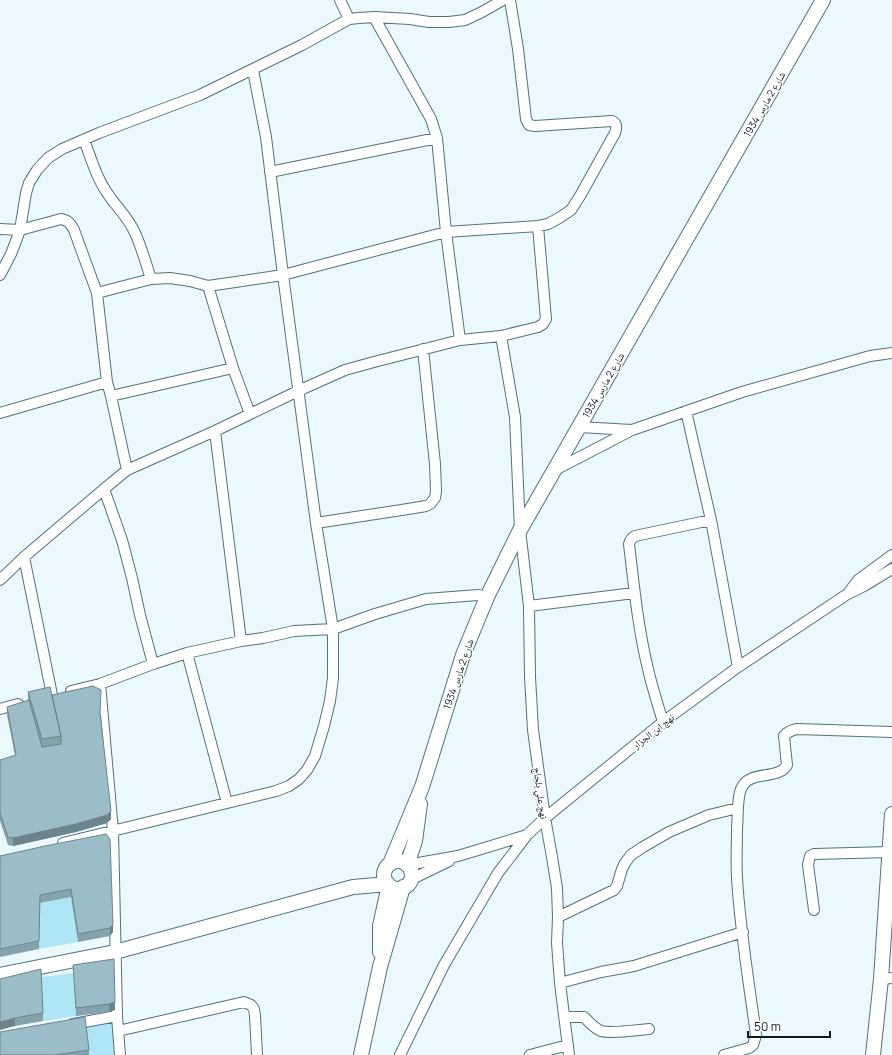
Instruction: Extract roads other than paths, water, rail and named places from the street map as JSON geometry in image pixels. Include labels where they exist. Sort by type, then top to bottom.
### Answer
[{"type":"street","points":[[340,0],[349,19]]},
{"type":"street","points":[[0,275],[11,254],[20,230],[29,183],[37,170],[48,158],[62,149],[200,95],[253,70],[349,19],[374,17],[410,19],[429,22],[465,20],[503,0]]},
{"type":"street","points":[[98,293],[151,279],[170,278],[208,286],[282,276],[446,232],[538,226],[548,224],[571,210],[615,132],[616,125],[615,122],[612,121],[535,126],[529,125],[526,118],[518,49],[510,0]]},
{"type":"street","name":"شارع 2 مارس 1934","points":[[388,866],[422,787],[463,655],[487,597],[520,530],[823,0]]},
{"type":"street","points":[[374,17],[431,119],[437,138],[446,232],[460,340]]},
{"type":"street","points":[[53,845],[227,803],[289,786],[299,779],[307,770],[315,756],[324,726],[330,701],[333,678],[333,629],[316,523],[282,276],[266,137],[253,70]]},
{"type":"street","points":[[270,172],[437,138]]},
{"type":"street","points":[[84,140],[104,189],[127,217],[135,232],[151,279]]},
{"type":"street","points":[[0,229],[20,230],[61,219],[66,220],[74,230],[98,293],[107,382],[128,470]]},
{"type":"street","points":[[0,580],[24,557],[128,470],[345,370],[460,340],[501,336],[538,328],[546,319],[538,226]]},
{"type":"street","points":[[208,286],[233,368],[250,414]]},
{"type":"street","name":"نهج علي بلحاج","points":[[501,336],[515,417],[520,530],[529,606],[530,677],[533,730],[544,818],[557,888],[557,943],[560,983],[569,1050]]},
{"type":"street","points":[[316,523],[426,506],[435,498],[435,464],[423,349]]},
{"type":"street","points":[[553,471],[632,430],[686,411],[801,374],[870,356],[892,353]]},
{"type":"street","points":[[111,396],[233,368]]},
{"type":"street","points":[[0,413],[107,382]]},
{"type":"street","points":[[686,411],[711,520],[738,667]]},
{"type":"street","points":[[579,427],[632,430]]},
{"type":"street","points":[[215,431],[241,640]]},
{"type":"street","points":[[104,489],[122,540],[153,664]]},
{"type":"street","points":[[663,722],[648,670],[634,593],[629,544],[630,540],[635,536],[711,520]]},
{"type":"street","name":"نهج ابن الجزار","points":[[846,595],[858,580],[892,555]]},
{"type":"street","points":[[24,557],[49,696],[100,684],[187,653],[241,640],[263,638],[294,631],[333,629],[375,614],[426,599],[478,595],[487,597]]},
{"type":"street","name":"نهج ابن الجزار","points":[[458,856],[527,835],[544,818],[663,722],[738,667],[846,595],[892,569]]},
{"type":"street","points":[[529,606],[634,593]]},
{"type":"street","points":[[187,653],[227,803]]},
{"type":"street","points":[[100,684],[113,831],[115,952],[120,1055]]},
{"type":"street","points":[[0,709],[30,701]]},
{"type":"street","points":[[724,1055],[749,1048],[753,1045],[756,1035],[737,877],[738,808],[740,790],[744,783],[750,778],[779,772],[785,768],[787,765],[784,736],[787,732],[797,729],[892,732]]},
{"type":"street","name":"شارع 2 مارس 1934","points":[[407,864],[415,841],[422,787]]},
{"type":"street","points":[[558,917],[614,890],[618,886],[625,863],[631,855],[643,847],[669,832],[709,815],[738,808]]},
{"type":"street","points":[[873,1055],[886,978],[892,814]]},
{"type":"street","points":[[400,1055],[444,965],[498,874],[527,835]]},
{"type":"street","points":[[814,910],[808,865],[810,856],[814,854],[891,843]]},
{"type":"street","points":[[353,886],[394,861],[407,864],[458,856]]},
{"type":"street","points":[[0,975],[115,952],[353,886],[389,885],[396,888],[407,884],[458,856]]},
{"type":"street","points":[[361,1055],[380,967],[411,872],[407,864]]},
{"type":"street","points":[[380,967],[380,926],[389,885],[384,877],[388,866]]},
{"type":"street","points":[[560,983],[601,972],[634,966],[743,932]]},
{"type":"street","points":[[118,1031],[244,1002],[251,1005],[254,1009],[257,1055]]},
{"type":"street","points":[[62,1026],[117,1016]]},
{"type":"street","points":[[565,1017],[584,1017],[602,1031],[609,1032],[649,1029]]},
{"type":"street","points":[[530,1055],[569,1050]]}]
